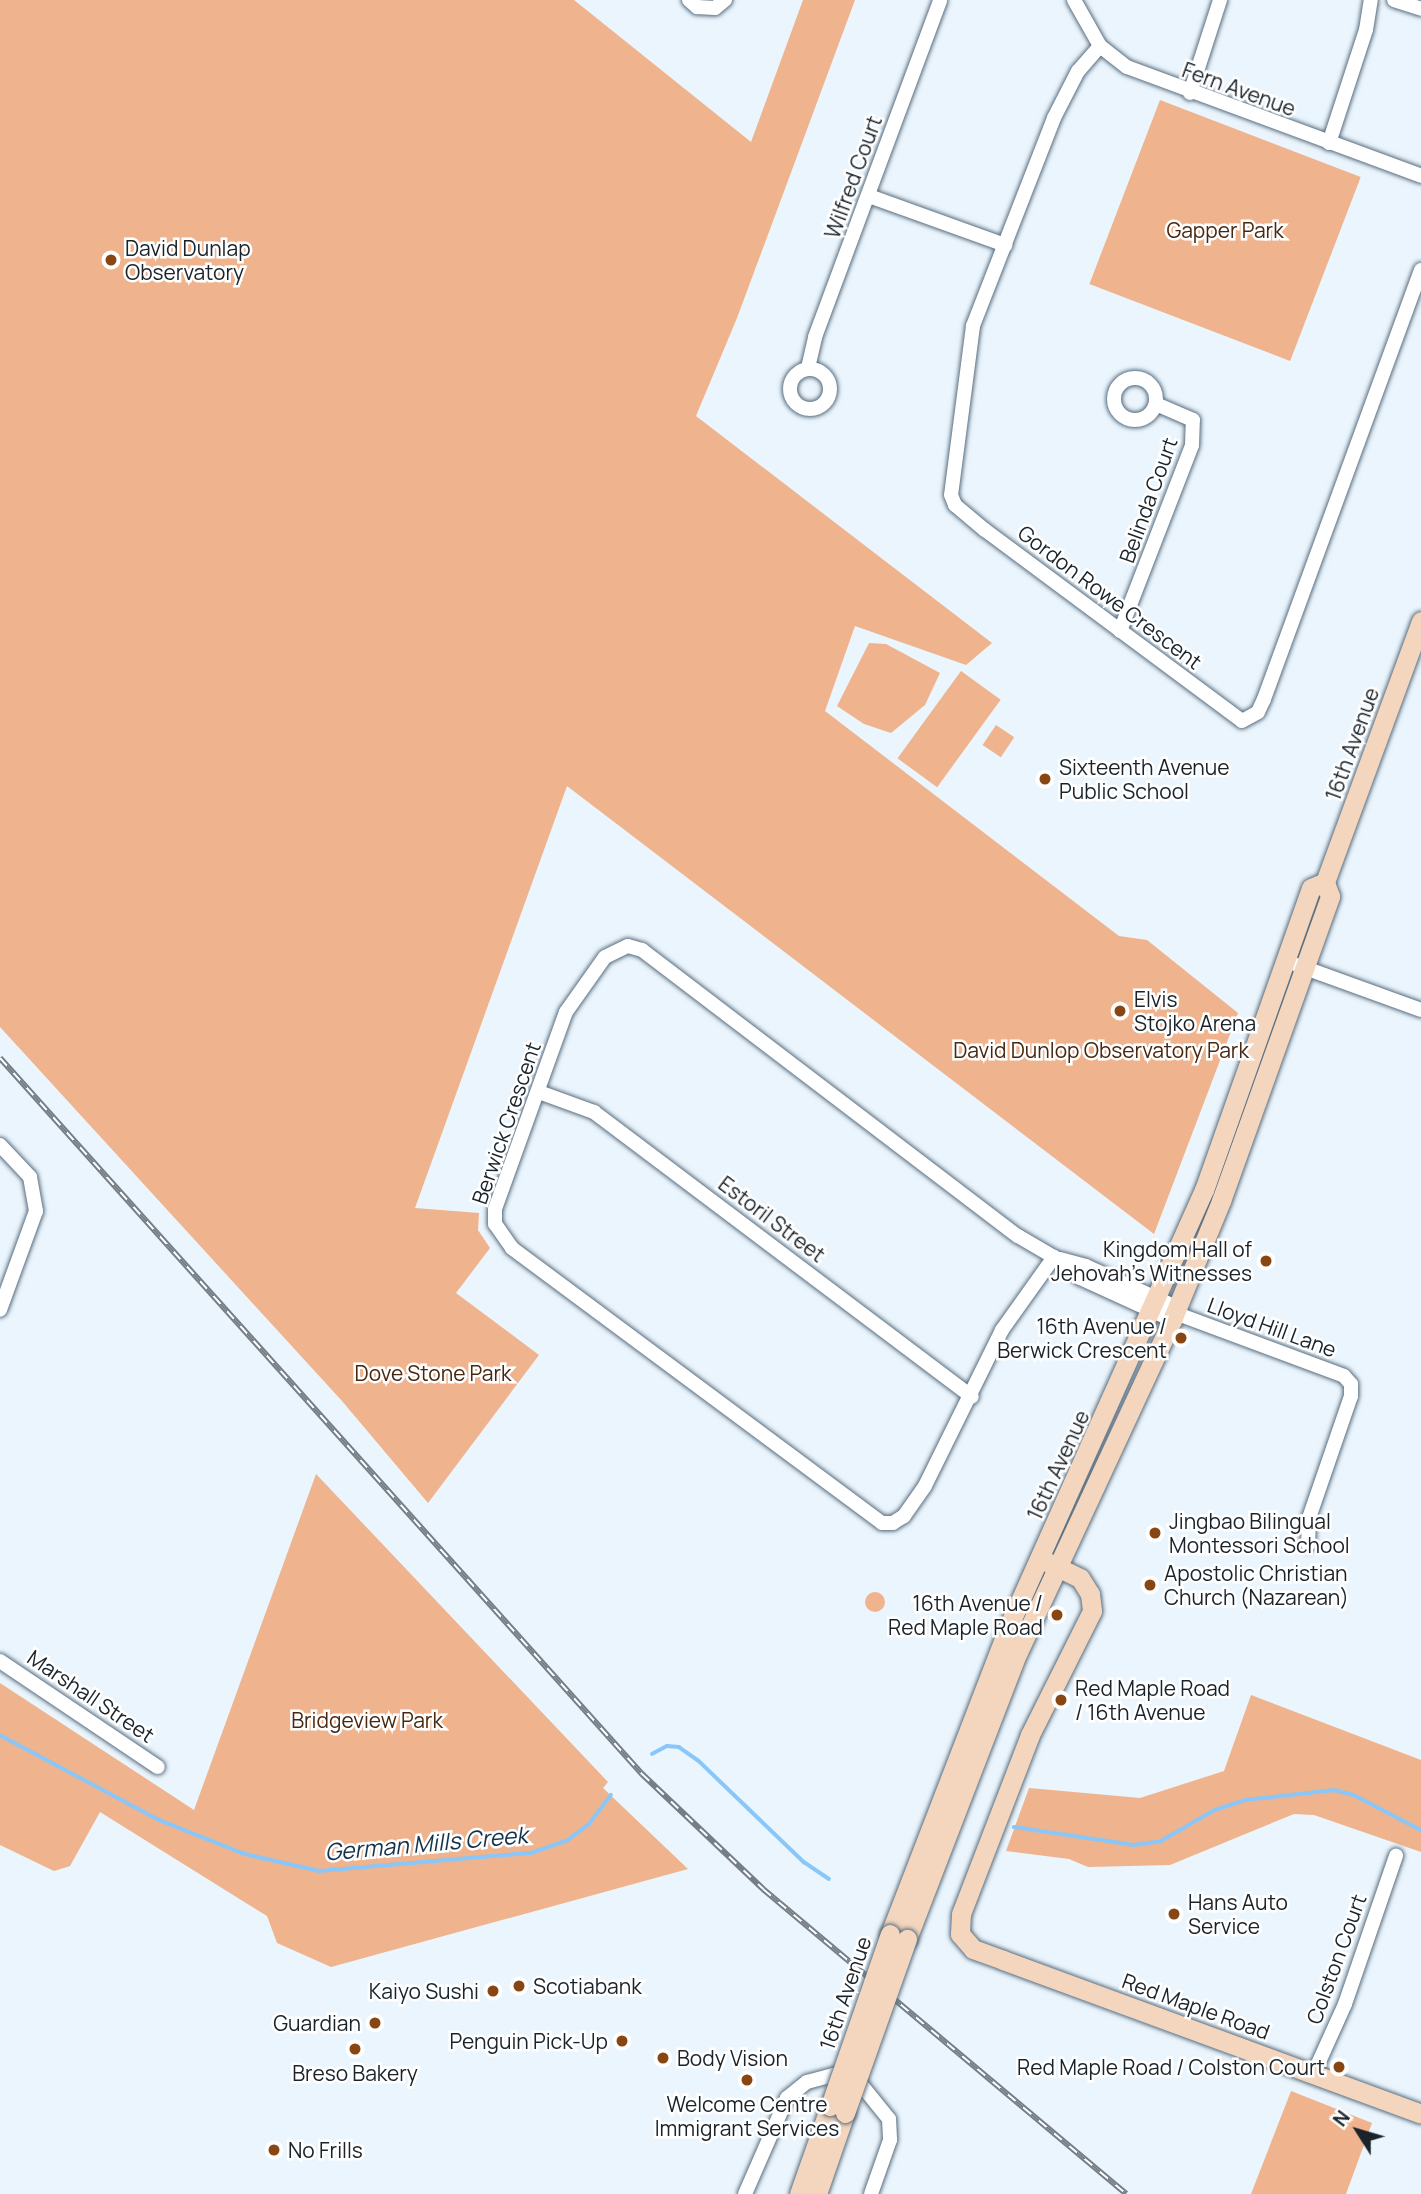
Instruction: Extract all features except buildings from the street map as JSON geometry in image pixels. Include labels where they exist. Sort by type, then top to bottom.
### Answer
[{"type":"main road","name":"16th Avenue","points":[[799,2194],[837,2110],[997,1655],[1049,1562],[1175,1314],[1225,1191],[1330,894],[1325,882],[1421,621]]},
{"type":"main road","name":"16th Avenue","points":[[1049,1562],[1218,1154],[1311,888],[1325,882]]},
{"type":"main road","name":"Red Maple Road","points":[[1049,1562],[1080,1578],[1090,1594],[1092,1611],[1030,1735],[965,1902],[960,1934],[973,1949],[1421,2114]]},
{"type":"main road","name":"16th Avenue","points":[[817,2194],[837,2110]]},
{"type":"street","points":[[689,0],[697,6],[715,8],[725,0]]},
{"type":"street","name":"Wilfred Court","points":[[808,369],[815,337],[940,0]]},
{"type":"street","name":"Fern Avenue","points":[[1074,0],[1100,46],[1127,67],[1189,93],[1421,176]]},
{"type":"street","points":[[1189,93],[1220,0]]},
{"type":"street","points":[[1329,143],[1366,30],[1371,0]]},
{"type":"street","points":[[1394,0],[1421,9]]},
{"type":"street","name":"Gordon Rowe Crescent","points":[[1100,46],[1069,84],[968,347],[951,495],[965,515],[1242,721],[1258,712],[1421,270]]},
{"type":"street","points":[[869,196],[1005,245]]},
{"type":"street","name":"Belinda Court","points":[[1120,631],[1192,445],[1193,421],[1156,404]]},
{"type":"street","name":"Berwick Crescent","points":[[1054,1257],[1016,1307],[972,1397],[904,1516],[893,1524],[882,1524],[501,1236],[495,1224],[495,1209],[566,1012],[605,957],[616,948],[635,948],[1018,1236],[1054,1257],[1080,1278],[1175,1314]]},
{"type":"street","points":[[1284,960],[1421,1010]]},
{"type":"street","name":"Estoril Street","points":[[538,1092],[594,1112],[972,1397]]},
{"type":"street","points":[[0,1145],[30,1177],[36,1211],[0,1310]]},
{"type":"street","name":"Lloyd Hill Lane","points":[[1175,1314],[1344,1376],[1350,1384],[1351,1396],[1309,1518],[1308,1545]]},
{"type":"street","name":"Marshall Street","points":[[0,1661],[158,1766]]},
{"type":"street","name":"Colston Court","points":[[1313,2075],[1345,2004],[1395,1856]]},
{"type":"street","name":"16th Avenue","points":[[745,2194],[787,2098],[807,2082],[834,2075],[859,2082],[889,2119],[890,2140],[871,2194]]},
{"type":"green space","points":[[0,0],[574,0],[751,142],[803,0],[855,0],[737,318],[696,416],[992,643],[966,665],[855,626],[825,711],[1119,936],[1147,940],[1238,1013],[1154,1234],[567,786],[415,1208],[479,1213],[478,1230],[490,1248],[456,1293],[539,1355],[428,1503],[342,1401],[0,1027]]},
{"type":"green space","name":"Gapper Park","points":[[1160,100],[1361,177],[1290,361],[1089,284]]},
{"type":"green space","points":[[869,643],[886,644],[940,673],[925,705],[891,733],[864,724],[837,706]]},
{"type":"green space","points":[[961,671],[1001,700],[937,787],[898,758]]},
{"type":"green space","points":[[996,725],[1014,737],[1001,757],[983,745]]},
{"type":"green space","name":"Bridgeview Park","points":[[316,1474],[608,1782],[603,1788],[688,1869],[331,1967],[277,1943],[267,1916],[100,1812],[70,1866],[54,1871],[0,1845],[0,1683],[194,1810]]},
{"type":"green space","points":[[871,1592],[879,1592],[885,1602],[879,1612],[871,1612],[865,1606],[865,1598]]},
{"type":"green space","points":[[1251,1695],[1421,1760],[1421,1852],[1314,1815],[1294,1814],[1170,1865],[1088,1867],[1069,1859],[1006,1851],[1029,1788],[1140,1798],[1224,1771]]},
{"type":"green space","points":[[1291,2091],[1372,2123],[1346,2194],[1251,2194]]},
{"type":"waterway","name":"German Mills Creek","points":[[0,1735],[159,1820],[245,1854],[319,1871],[531,1853],[568,1840],[589,1824],[611,1795]]},
{"type":"waterway","name":"German Mills Creek","points":[[652,1754],[667,1746],[679,1747],[699,1761],[804,1862],[829,1879]]},
{"type":"waterway","name":"German Mills Creek","points":[[1014,1827],[1134,1845],[1161,1841],[1215,1810],[1245,1800],[1334,1790],[1354,1795],[1421,1830]]},
{"type":"railway","points":[[0,1058],[642,1774],[763,1889],[1126,2194]]},
{"type":"place","name":"David Dunlap Observatory","points":[[111,260]]},
{"type":"place","name":"Sixteenth Avenue Public School","points":[[1045,779]]},
{"type":"place","name":"Elvis Stojko Arena","points":[[1120,1011]]},
{"type":"place","name":"Kingdom Hall of Jehovah's Witnesses","points":[[1266,1261]]},
{"type":"place","name":"16th Avenue / Berwick Crescent","points":[[1181,1338]]},
{"type":"place","name":"Jingbao Bilingual Montessori School","points":[[1155,1533]]},
{"type":"place","name":"Apostolic Christian Church (Nazarean)","points":[[1150,1585]]},
{"type":"place","name":"16th Avenue / Red Maple Road","points":[[1057,1615]]},
{"type":"place","name":"Red Maple Road / 16th Avenue","points":[[1061,1700]]},
{"type":"place","name":"Hans Auto Service","points":[[1174,1914]]},
{"type":"place","name":"Scotiabank","points":[[519,1986]]},
{"type":"place","name":"Kaiyo Sushi","points":[[493,1991]]},
{"type":"place","name":"Guardian","points":[[375,2023]]},
{"type":"place","name":"Penguin Pick-Up","points":[[622,2041]]},
{"type":"place","name":"Breso Bakery","points":[[355,2049]]},
{"type":"place","name":"Body Vision","points":[[663,2058]]},
{"type":"place","name":"Red Maple Road / Colston Court","points":[[1339,2067]]},
{"type":"place","name":"Welcome Centre Immigrant Services","points":[[747,2080]]},
{"type":"place","name":"No Frills","points":[[274,2150]]},
{"type":"park label","name":"David Dunlop Observatory Park","points":[[1101,1050]]},
{"type":"park label","name":"Dove Stone Park","points":[[433,1373]]}]
